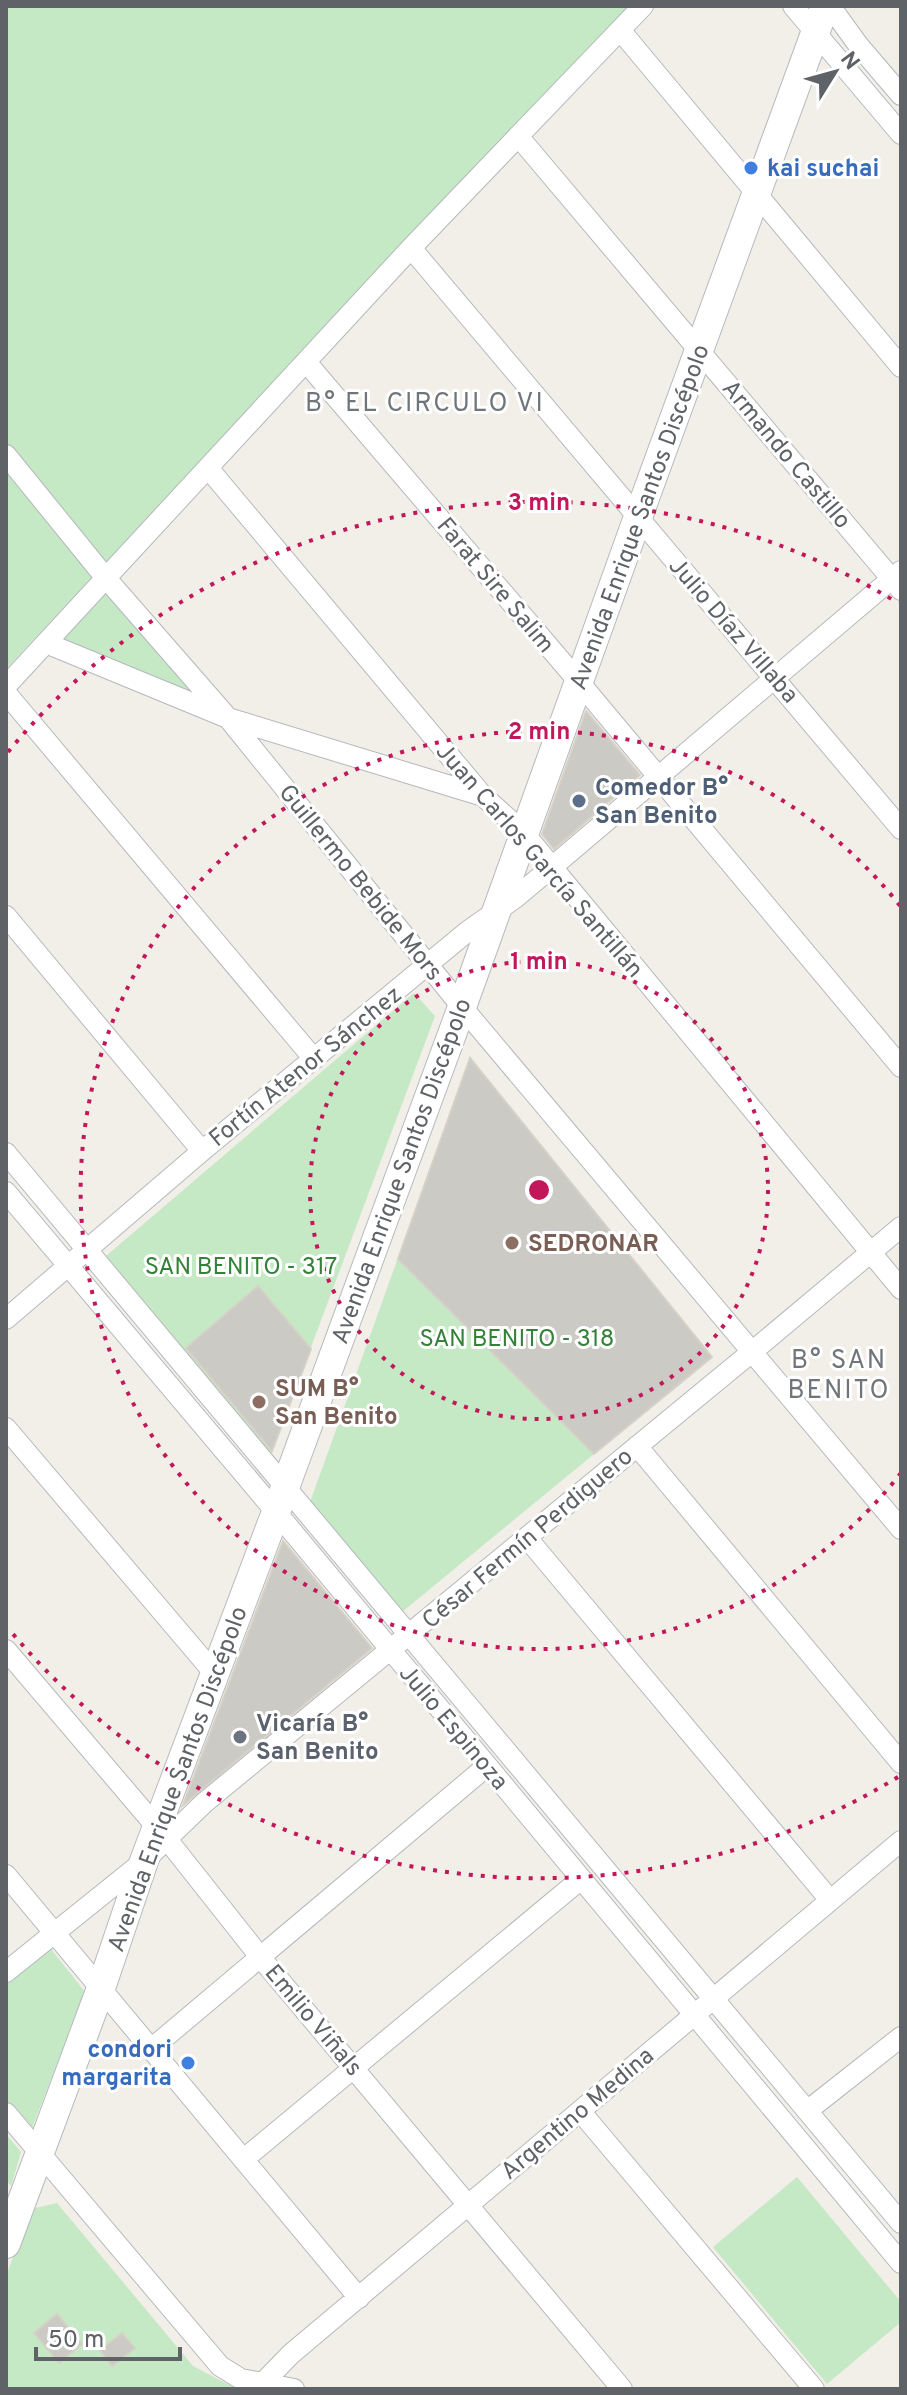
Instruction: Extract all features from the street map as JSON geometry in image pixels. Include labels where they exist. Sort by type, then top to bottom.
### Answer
[{"type":"main road","name":"Avenida Enrique Santos Discépolo","points":[[6,2244],[13,2204],[40,2153],[144,1861],[162,1834],[215,1674],[462,1007],[756,194],[828,6]]},
{"type":"street","points":[[6,686],[411,248],[643,6]]},
{"type":"street","points":[[793,6],[901,134]]},
{"type":"street","points":[[828,6],[901,95]]},
{"type":"street","points":[[620,30],[901,367]]},
{"type":"street","name":"Armando Castillo","points":[[518,136],[898,580]]},
{"type":"street","name":"Julio Díaz Villaba","points":[[411,248],[901,829]]},
{"type":"street","name":"Farat Sire Salim","points":[[306,362],[901,1067]]},
{"type":"street","name":"Guillermo Bebide Mors","points":[[6,455],[105,577],[228,718],[462,1007],[901,1529]]},
{"type":"street","name":"Juan Carlos García Santillán","points":[[208,468],[483,796],[524,833],[901,1289]]},
{"type":"street","name":"Fortín Atenor Sánchez","points":[[6,1319],[202,1151],[552,867],[898,580]]},
{"type":"street","points":[[46,643],[228,718],[483,796]]},
{"type":"street","points":[[6,693],[314,1059]]},
{"type":"street","points":[[6,916],[202,1151]]},
{"type":"street","name":"Julio Espinoza","points":[[6,1153],[86,1250],[280,1500],[391,1651],[901,2263]]},
{"type":"street","name":"Julio Espinoza","points":[[6,1192],[67,1266],[280,1500],[410,1635],[901,2223]]},
{"type":"street","name":"César Fermín Perdiguero","points":[[162,1834],[391,1651],[901,1227]]},
{"type":"street","points":[[6,1428],[215,1674]]},
{"type":"street","points":[[637,1446],[901,1763]]},
{"type":"street","points":[[527,1538],[830,1900]]},
{"type":"street","name":"Emilio Viñals","points":[[6,1650],[622,2389]]},
{"type":"street","points":[[151,2049],[487,1766]]},
{"type":"street","name":"Argentino Medina","points":[[259,2387],[291,2354],[901,1841]]},
{"type":"street","points":[[6,1972],[144,1861]]},
{"type":"street","points":[[6,1875],[359,2298]]},
{"type":"street","points":[[244,2159],[581,1879]]},
{"type":"street","points":[[807,2111],[901,2037]]},
{"type":"street","points":[[580,2111],[814,2389]]},
{"type":"street","points":[[6,2113],[220,2366],[259,2387],[294,2389]]},
{"type":"green space","points":[[6,6],[629,6],[6,669]]},
{"type":"green space","points":[[105,585],[210,706],[53,644]]},
{"type":"green space","name":"SAN BENITO - 317","points":[[414,993],[435,1016],[271,1454],[106,1256]]},
{"type":"green space","name":"SAN BENITO - 318","points":[[470,1058],[712,1357],[402,1612],[309,1505]]},
{"type":"green space","points":[[47,1944],[85,1992],[30,2133],[6,2105],[6,1978]]},
{"type":"green space","points":[[6,2134],[21,2152],[11,2186],[6,2180]]},
{"type":"green space","points":[[797,2177],[901,2302],[901,2322],[827,2384],[713,2247]]},
{"type":"green space","points":[[57,2203],[193,2366],[237,2389],[6,2389],[6,2276],[31,2209]]},
{"type":"building","name":"Comedor B° San Benito","points":[[586,711],[640,775],[554,849],[542,834]]},
{"type":"building","name":"SEDRONAR","points":[[470,1058],[712,1357],[594,1454],[398,1259]]},
{"type":"building","name":"SUM B° San Benito","points":[[258,1286],[311,1349],[272,1451],[186,1348]]},
{"type":"building","name":"Vicaría B° San Benito","points":[[283,1541],[372,1648],[183,1805]]},
{"type":"building","points":[[57,2314],[82,2344],[59,2363],[34,2333]]},
{"type":"building","points":[[122,2333],[135,2348],[112,2366],[100,2350]]},
{"type":"place","name":"kai suchai","points":[[751,168]]},
{"type":"place","name":"Comedor B° San Benito","points":[[579,801]]},
{"type":"place","name":"SEDRONAR","points":[[512,1243]]},
{"type":"place","name":"SUM B° San Benito","points":[[259,1402]]},
{"type":"place","name":"Vicaría B° San Benito","points":[[240,1737]]},
{"type":"place","name":"condori margarita","points":[[188,2063]]},
{"type":"district","name":"B° EL CIRCULO VI","points":[[425,402]]},
{"type":"district","name":"B° SAN BENITO","points":[[839,1374]]}]
